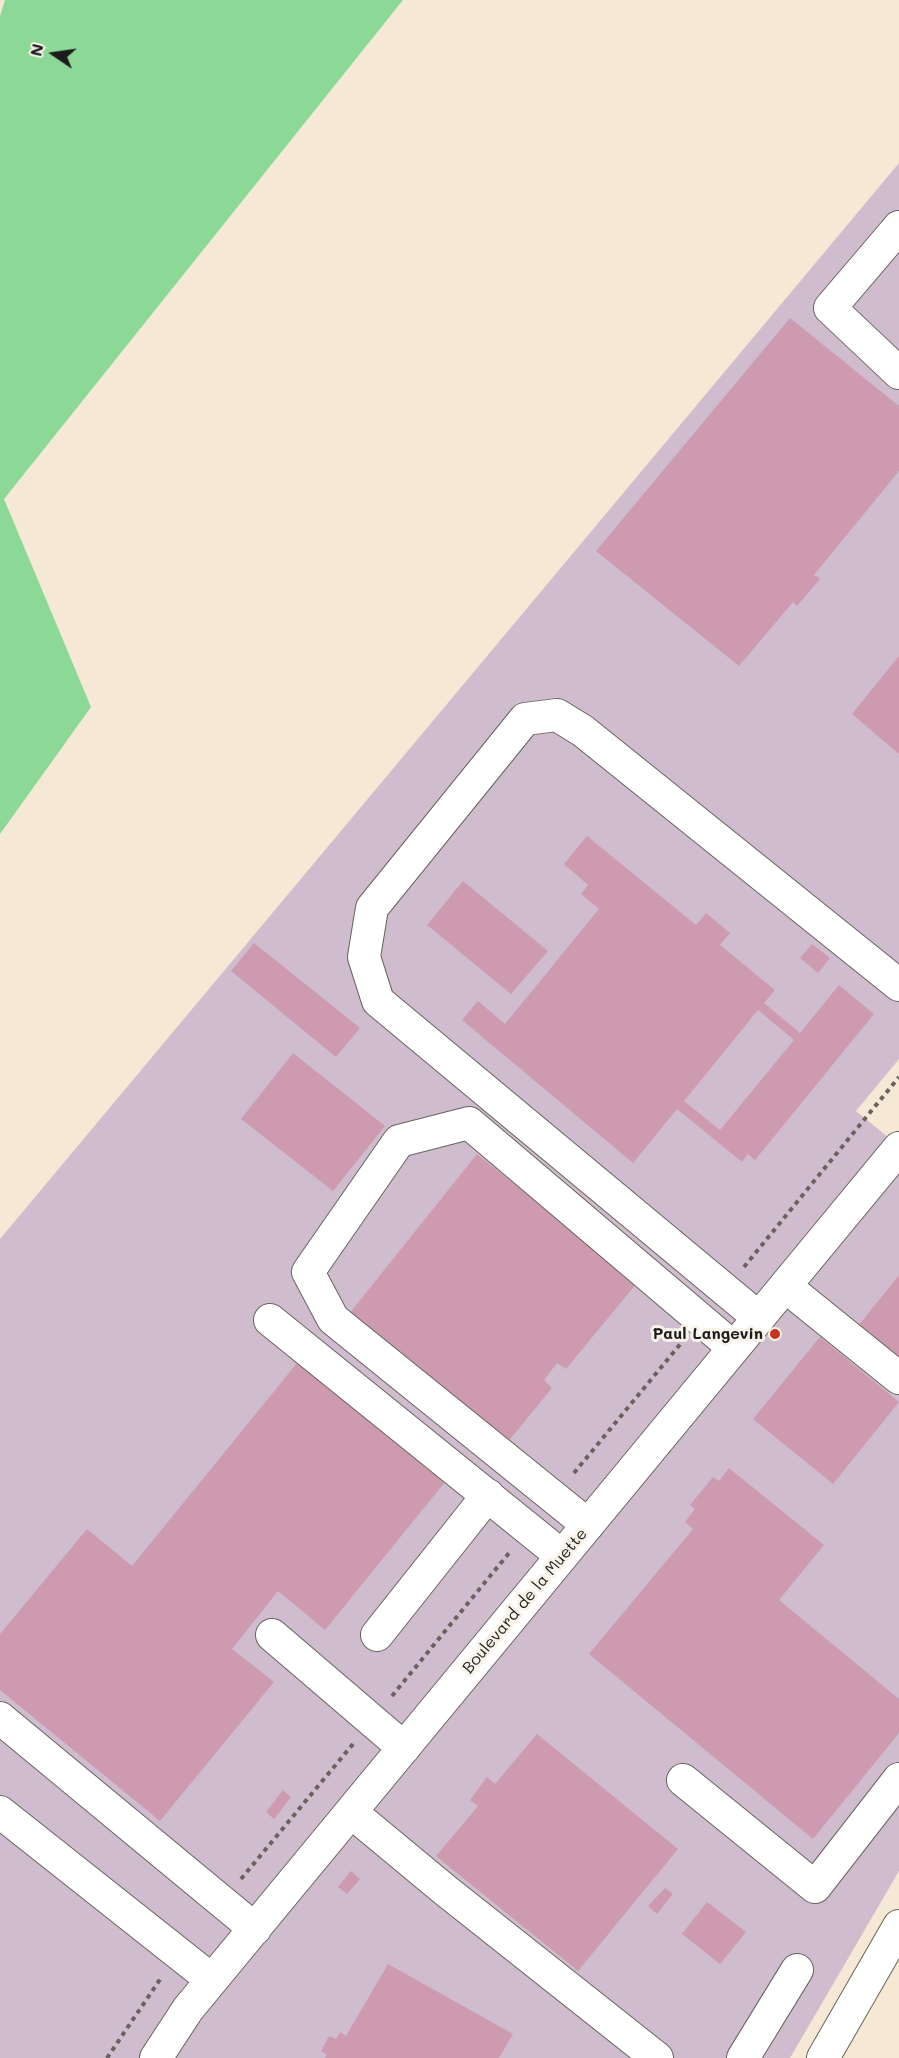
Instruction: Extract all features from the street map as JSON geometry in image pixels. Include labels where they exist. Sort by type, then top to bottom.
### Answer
[{"type":"street","points":[[899,226],[830,308],[899,373]]},
{"type":"street","points":[[759,1318],[378,1001],[364,957],[372,908],[525,719],[557,715],[583,731],[899,985]]},
{"type":"street","points":[[588,1525],[333,1319],[308,1272],[399,1141],[469,1123],[734,1348]]},
{"type":"street","name":"Boulevard de la Muette","points":[[156,2058],[188,2009],[899,1148]]},
{"type":"street","points":[[785,1286],[899,1378]]},
{"type":"street","points":[[270,1320],[562,1556]]},
{"type":"street","points":[[377,1635],[488,1495]]},
{"type":"street","points":[[272,1635],[404,1748]]},
{"type":"street","points":[[0,1718],[255,1929]]},
{"type":"street","points":[[684,1780],[815,1887],[899,1779]]},
{"type":"street","points":[[0,1812],[212,1980]]},
{"type":"street","points":[[351,1812],[657,2058]]},
{"type":"street","points":[[823,2058],[899,1926]]},
{"type":"street","points":[[743,2058],[797,1970]]},
{"type":"path","points":[[725,1290],[899,1077]]},
{"type":"path","points":[[554,1498],[700,1319]]},
{"type":"path","points":[[222,1902],[529,1529]]},
{"type":"path","points":[[107,2058],[178,1954]]},
{"type":"shaded area","points":[[899,163],[899,1059],[856,1111],[899,1146],[899,1871],[790,2058],[0,2058],[0,1239]]},
{"type":"green space","points":[[5,0],[403,0],[4,499],[91,707],[0,834],[0,16]]},
{"type":"building","points":[[790,318],[899,406],[899,471],[814,575],[820,579],[797,606],[793,602],[739,666],[596,551]]},
{"type":"building","points":[[899,656],[899,754],[852,714]]},
{"type":"building","points":[[587,836],[696,925],[706,913],[730,933],[720,945],[775,990],[764,1003],[800,1033],[839,985],[874,1014],[755,1160],[748,1154],[742,1162],[677,1109],[633,1163],[462,1020],[478,1001],[505,1024],[599,909],[581,894],[588,885],[564,864]],"holes":[[[758,1010],[794,1040],[720,1130],[684,1101]]]},
{"type":"building","points":[[463,881],[548,951],[511,994],[427,925]]},
{"type":"building","points":[[254,943],[360,1028],[336,1057],[231,971]]},
{"type":"building","points":[[812,944],[830,958],[818,973],[800,958]]},
{"type":"building","points":[[293,1053],[385,1126],[333,1191],[241,1119]]},
{"type":"building","points":[[477,1154],[637,1283],[566,1369],[557,1363],[544,1380],[552,1388],[507,1443],[349,1314]]},
{"type":"building","points":[[899,1275],[899,1357],[859,1325]]},
{"type":"building","points":[[820,1337],[899,1402],[833,1484],[753,1419]]},
{"type":"building","points":[[302,1357],[449,1477],[325,1630],[278,1591],[232,1649],[274,1682],[160,1821],[0,1690],[0,1634],[87,1529],[132,1566]]},
{"type":"building","points":[[729,1468],[824,1545],[779,1600],[899,1699],[899,1733],[813,1839],[589,1654],[693,1529],[685,1522],[695,1509],[690,1505],[713,1477],[719,1481]]},
{"type":"building","points":[[537,1734],[678,1849],[578,1971],[436,1856],[478,1806],[470,1800],[487,1777],[495,1784]]},
{"type":"building","points":[[283,1790],[291,1797],[274,1819],[266,1812]]},
{"type":"building","points":[[351,1871],[360,1879],[347,1894],[338,1887]]},
{"type":"building","points":[[665,1888],[673,1894],[657,1914],[648,1906]]},
{"type":"building","points":[[707,1902],[746,1932],[720,1964],[682,1934]]},
{"type":"building","points":[[388,1964],[513,2034],[499,2058],[325,2058],[327,2055],[321,2051],[329,2036],[336,2039],[340,2032],[346,2036]]},
{"type":"place","name":"Paul Langevin","points":[[775,1334]]}]
